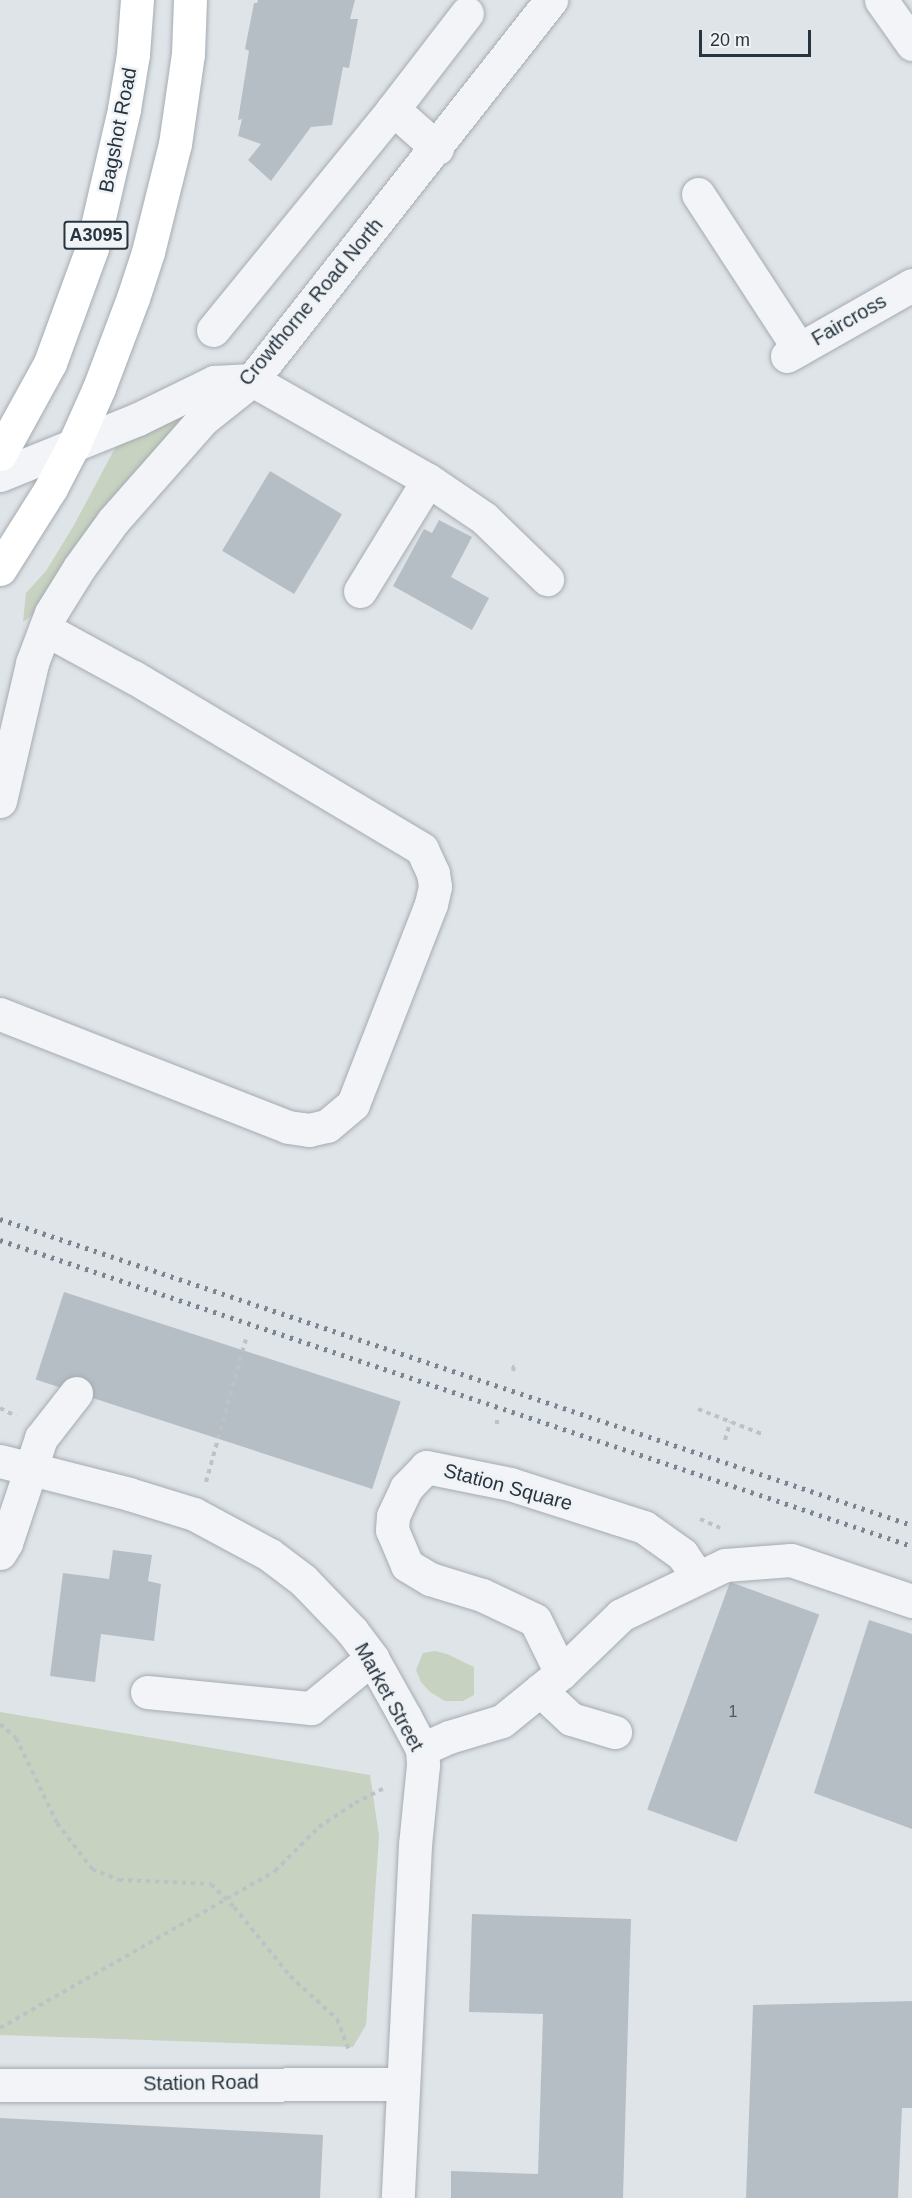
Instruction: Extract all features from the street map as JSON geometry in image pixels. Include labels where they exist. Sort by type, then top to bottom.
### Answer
[{"type":"main road","name":"Bagshot Road","points":[[0,454],[50,363],[93,248],[124,109],[133,54],[137,0]]},
{"type":"main road","name":"A3095","points":[[0,569],[51,488],[74,444],[99,387],[133,298],[167,179],[182,103],[190,0]]},
{"type":"street","name":"Crowthorne Road North","points":[[0,801],[32,663],[51,613],[113,521],[203,419],[252,380],[323,287],[437,148],[551,0]]},
{"type":"street","points":[[881,0],[912,44]]},
{"type":"street","points":[[213,330],[467,13]]},
{"type":"street","points":[[393,108],[437,148]]},
{"type":"street","name":"Faircross","points":[[698,194],[793,352],[912,285]]},
{"type":"street","points":[[0,475],[138,419],[213,382],[252,380],[428,480],[484,518],[547,579]]},
{"type":"street","points":[[360,591],[428,480]]},
{"type":"street","points":[[0,1014],[288,1127],[309,1130],[327,1126],[353,1104],[431,904],[435,886],[433,873],[422,849],[133,677],[45,629]]},
{"type":"street","points":[[0,1553],[15,1465],[41,1438],[76,1393]]},
{"type":"street","name":"Market Street","points":[[15,1465],[129,1494],[194,1514],[270,1555],[303,1580],[346,1624],[372,1658],[422,1749],[402,2084],[398,2198]]},
{"type":"street","name":"Station Square","points":[[551,1681],[535,1620],[482,1595],[430,1579],[407,1565],[392,1530],[393,1516],[406,1488],[426,1467],[510,1484],[644,1527],[682,1554],[698,1576]]},
{"type":"street","points":[[422,1749],[449,1737],[502,1721],[551,1681],[621,1615],[725,1565],[791,1560],[912,1601]]},
{"type":"street","points":[[147,1692],[311,1708],[372,1658]]},
{"type":"street","points":[[551,1681],[571,1719],[615,1732]]},
{"type":"street","name":"Station Road","points":[[0,2085],[402,2084]]},
{"type":"path","points":[[206,1482],[246,1339]]},
{"type":"path","points":[[699,1409],[762,1434]]},
{"type":"path","points":[[725,1440],[730,1422]]},
{"type":"path","points":[[694,1517],[729,1532]]},
{"type":"path","points":[[0,1724],[16,1738],[57,1823],[92,1869],[119,1880],[211,1884],[290,1976],[337,2019],[352,2058]]},
{"type":"path","points":[[0,2028],[275,1870],[319,1827],[355,1803],[390,1786]]},
{"type":"green space","points":[[215,378],[43,607],[23,622],[26,593],[46,571],[74,525],[129,422]]},
{"type":"green space","points":[[435,1651],[474,1667],[474,1695],[463,1701],[445,1701],[430,1692],[421,1682],[416,1670],[423,1653]]},
{"type":"green space","points":[[0,1712],[370,1775],[379,1836],[366,2025],[353,2047],[0,2035]]},
{"type":"building","points":[[258,0],[355,0],[350,19],[358,19],[349,68],[343,67],[332,125],[311,127],[271,181],[248,160],[261,144],[238,136],[242,119],[238,120],[249,51],[245,49],[254,3]]},
{"type":"building","points":[[270,471],[342,514],[294,594],[222,551]]},
{"type":"building","points":[[439,520],[472,537],[451,577],[489,598],[472,630],[393,586],[424,529],[432,533]]},
{"type":"building","points":[[64,1292],[401,1401],[372,1489],[36,1379]]},
{"type":"building","points":[[113,1550],[152,1555],[148,1581],[161,1584],[154,1641],[101,1634],[95,1682],[50,1676],[63,1573],[109,1579]]},
{"type":"building","points":[[730,1582],[819,1614],[737,1842],[647,1809]]},
{"type":"building","points":[[869,1620],[912,1634],[912,1829],[814,1793]]},
{"type":"building","points":[[472,1914],[631,1919],[623,2198],[451,2198],[451,2171],[538,2174],[543,2014],[469,2012]]},
{"type":"building","points":[[912,2001],[912,2108],[902,2108],[898,2198],[746,2198],[753,2005]]},
{"type":"building","points":[[0,2118],[323,2135],[320,2198],[0,2198]]},
{"type":"railway","points":[[0,1219],[912,1525]]},
{"type":"railway","points":[[0,1240],[912,1546]]}]
